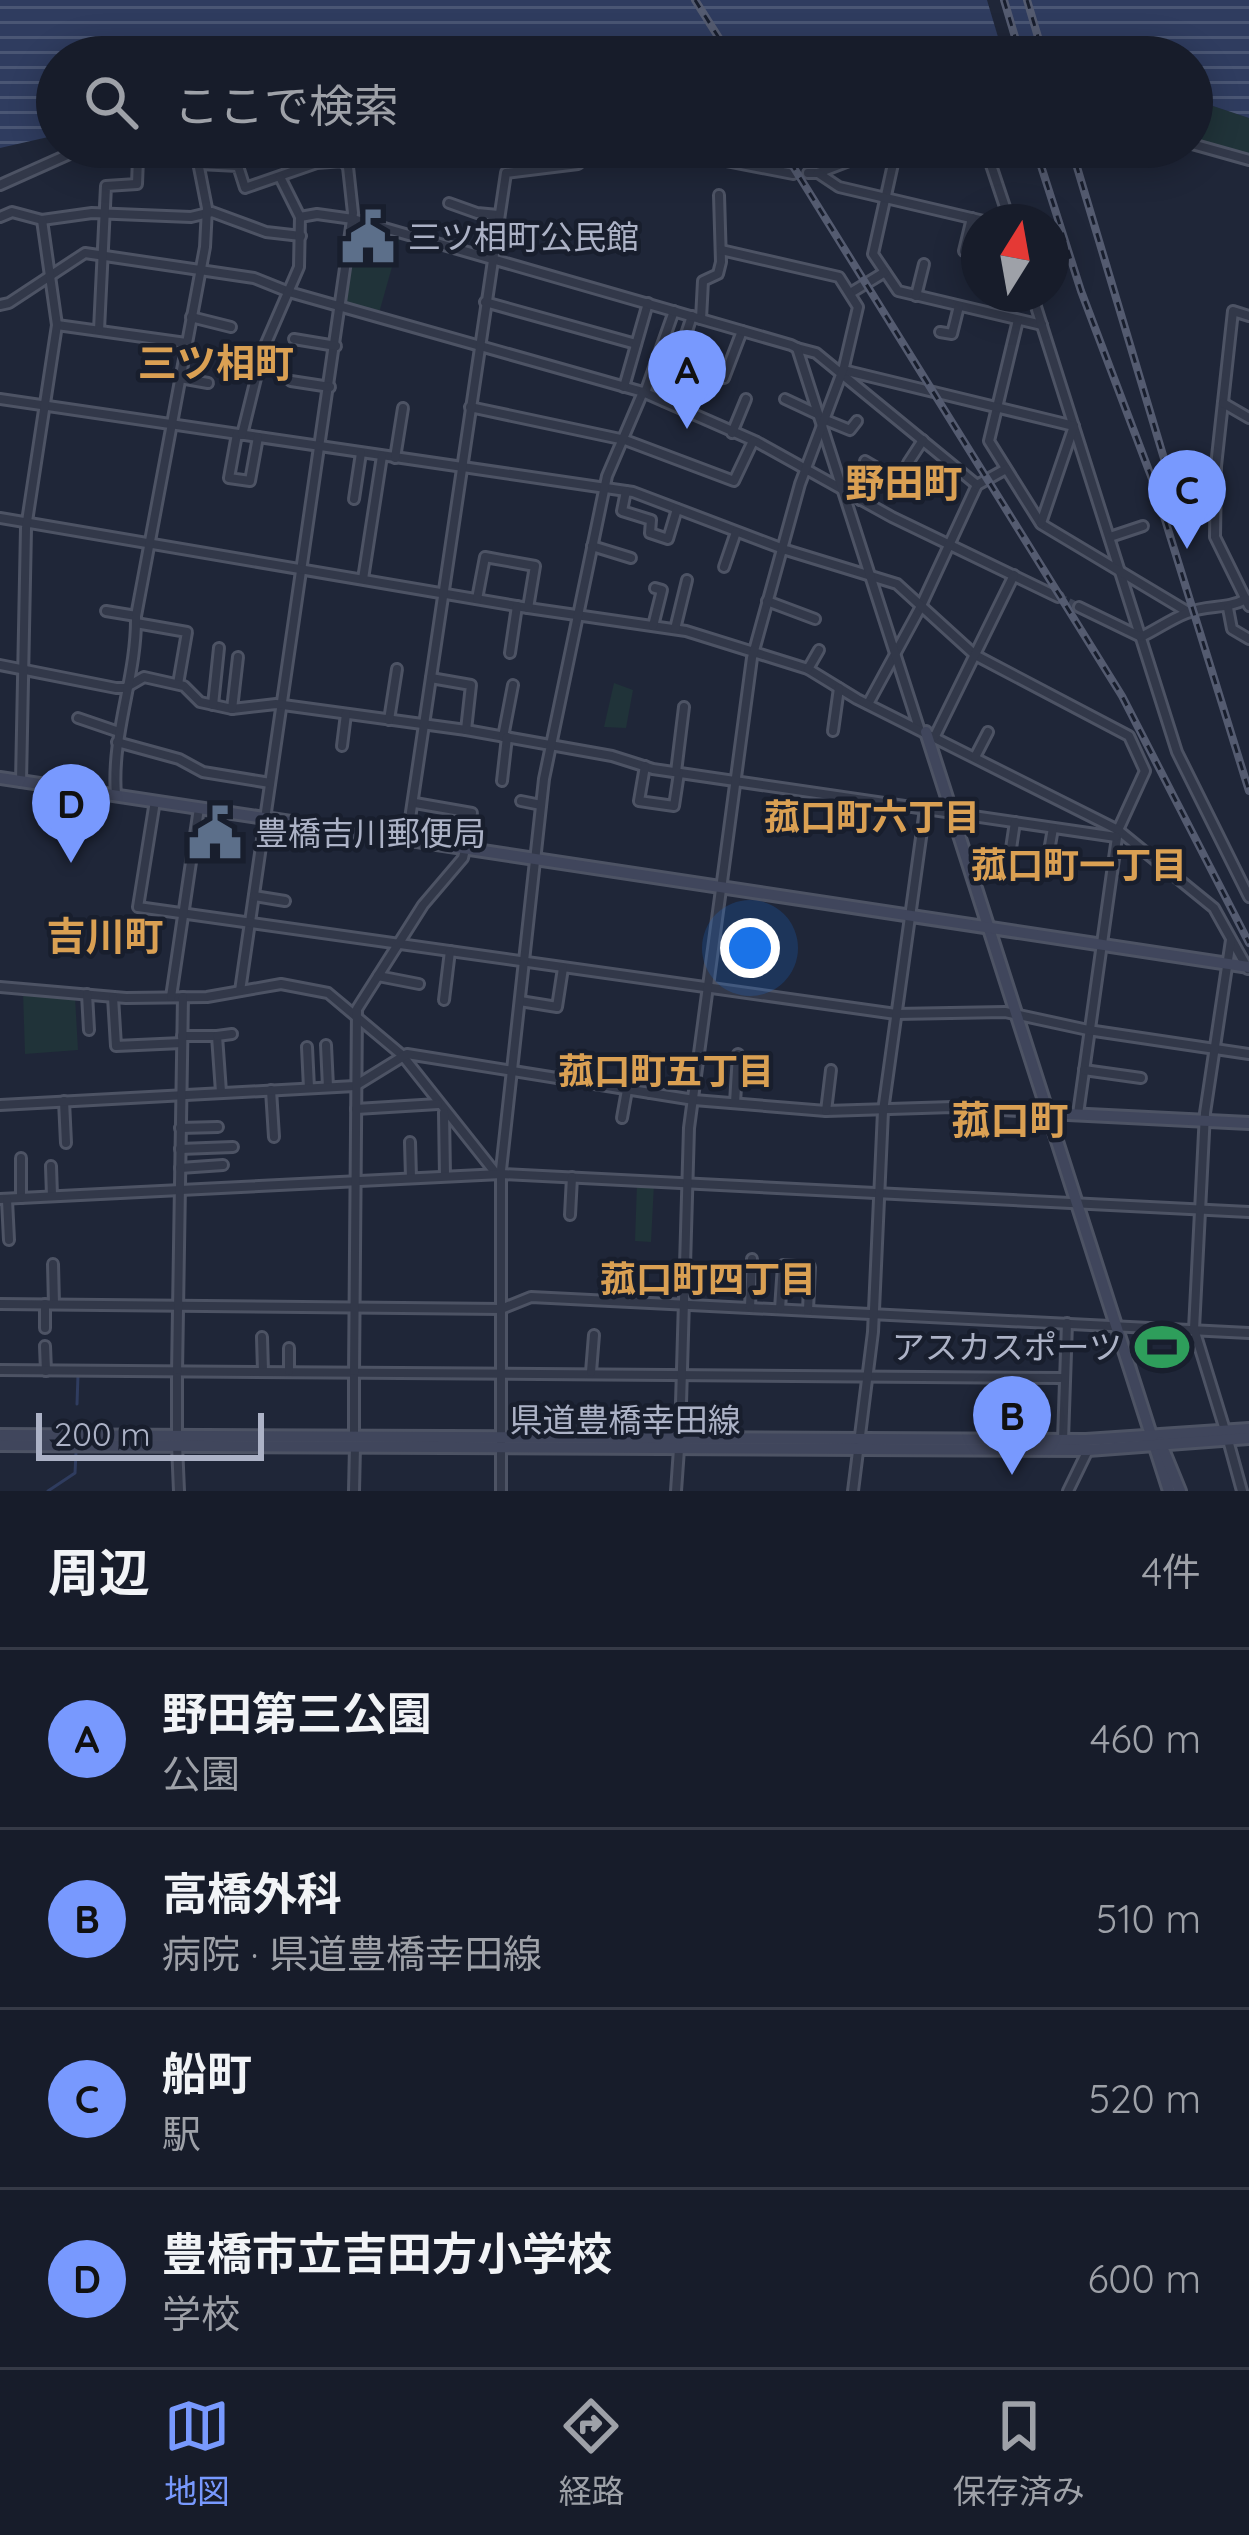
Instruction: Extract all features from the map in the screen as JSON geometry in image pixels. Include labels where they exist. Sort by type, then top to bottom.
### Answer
[{"type":"street","points":[[1213,150],[1249,160]]},
{"type":"street","points":[[0,185],[38,168]]},
{"type":"street","points":[[99,330],[106,186],[137,184],[138,168]]},
{"type":"street","points":[[116,795],[118,737],[130,685],[136,619],[200,269],[207,214],[200,168]]},
{"type":"street","points":[[239,168],[245,188],[304,168]]},
{"type":"street","points":[[240,991],[353,219],[348,168]]},
{"type":"street","points":[[407,838],[506,173],[546,168]]},
{"type":"street","points":[[762,168],[793,174]]},
{"type":"street","points":[[828,168],[813,173],[833,185],[961,215]]},
{"type":"street","points":[[892,168],[873,254],[898,291],[1042,325]]},
{"type":"street","points":[[992,168],[1004,204]]},
{"type":"street","points":[[258,437],[250,481],[230,478],[262,350],[299,267],[300,217],[280,176]]},
{"type":"street","points":[[664,401],[697,317],[702,284],[719,271],[718,195]]},
{"type":"street","points":[[449,203],[498,215]]},
{"type":"street","points":[[0,217],[12,212],[42,220],[104,213],[224,214],[266,232],[301,236]]},
{"type":"street","points":[[300,217],[317,214],[353,219],[816,353],[977,485]]},
{"type":"street","points":[[21,782],[26,522],[57,325],[42,220]]},
{"type":"street","points":[[676,1491],[688,1139],[753,651],[821,419],[842,372],[858,307],[839,277],[721,250]]},
{"type":"street","points":[[0,304],[85,253],[254,278],[644,393],[753,441],[860,500],[1058,597]]},
{"type":"street","points":[[916,296],[924,264]]},
{"type":"street","points":[[852,292],[885,272]]},
{"type":"street","points":[[485,302],[636,344]]},
{"type":"street","points":[[624,387],[648,303]]},
{"type":"street","points":[[940,332],[952,334],[959,306]]},
{"type":"street","points":[[500,1491],[502,1174],[541,805],[604,489],[674,311]]},
{"type":"street","points":[[1141,637],[1188,612],[1247,603],[1215,537],[1216,466],[1233,311],[1249,316]]},
{"type":"street","points":[[1038,312],[1177,752],[1249,897]]},
{"type":"street","points":[[191,317],[231,327]]},
{"type":"street","points":[[1018,320],[989,441],[1041,524],[1188,612]]},
{"type":"street","points":[[57,325],[187,343]]},
{"type":"street","points":[[677,361],[724,378],[742,330]]},
{"type":"street","points":[[294,338],[336,346]]},
{"type":"street","points":[[797,349],[1146,1416],[1180,1491]]},
{"type":"street","points":[[842,372],[1074,426]]},
{"type":"street","points":[[180,378],[208,383]]},
{"type":"street","points":[[291,381],[330,387]]},
{"type":"street","points":[[0,399],[626,491],[782,549],[897,584],[975,655],[1129,736],[1144,772],[1117,834],[1078,1114]]},
{"type":"street","points":[[732,433],[746,399]]},
{"type":"street","points":[[784,399],[850,430],[857,421]]},
{"type":"street","points":[[1223,404],[1249,418]]},
{"type":"street","points":[[470,407],[625,440],[734,481],[753,441]]},
{"type":"street","points":[[395,458],[403,408]]},
{"type":"street","points":[[1041,524],[1074,426]]},
{"type":"street","points":[[908,463],[923,440]]},
{"type":"street","points":[[354,499],[361,453]]},
{"type":"street","points":[[363,580],[382,456]]},
{"type":"street","points":[[860,500],[877,468],[865,461]]},
{"type":"street","points":[[868,704],[896,656],[977,485],[1006,469]]},
{"type":"street","points":[[626,491],[622,511],[651,520],[650,533],[668,539],[677,508]]},
{"type":"street","points":[[0,518],[675,629],[808,669],[1117,834],[1208,902],[1248,968]]},
{"type":"street","points":[[1109,537],[1143,526]]},
{"type":"street","points":[[724,567],[736,532]]},
{"type":"street","points":[[592,546],[631,558]]},
{"type":"street","points":[[477,598],[485,557],[535,566],[510,653]]},
{"type":"street","points":[[926,732],[975,655],[1014,575]]},
{"type":"street","points":[[675,629],[687,580]]},
{"type":"street","points":[[653,626],[662,590],[656,588]]},
{"type":"street","points":[[767,601],[815,619]]},
{"type":"street","points":[[1079,608],[1141,637]]},
{"type":"street","points":[[1228,608],[1232,628],[1249,639]]},
{"type":"street","points":[[106,611],[188,632],[178,684]]},
{"type":"street","points":[[213,705],[219,648]]},
{"type":"street","points":[[808,669],[819,650]]},
{"type":"street","points":[[232,709],[238,657]]},
{"type":"street","points":[[0,665],[116,688],[144,677],[178,684],[200,702],[232,709],[283,705],[466,730],[677,772],[1117,834]]},
{"type":"street","points":[[388,720],[398,670]]},
{"type":"street","points":[[431,678],[471,686],[466,730]]},
{"type":"street","points":[[502,782],[513,685]]},
{"type":"street","points":[[833,731],[839,688]]},
{"type":"street","points":[[645,766],[640,801],[674,806],[684,707]]},
{"type":"street","points":[[342,746],[346,714]]},
{"type":"street","points":[[78,718],[203,772],[270,783]]},
{"type":"street","points":[[975,757],[988,732]]},
{"type":"street","points":[[0,778],[1248,968]]},
{"type":"street","points":[[155,801],[138,907],[896,1014],[1015,1014],[1249,1054]]},
{"type":"street","points":[[520,801],[541,805]]},
{"type":"street","points":[[415,803],[472,813]]},
{"type":"street","points":[[171,998],[199,808]]},
{"type":"street","points":[[853,1491],[868,1376],[884,1111],[925,809]]},
{"type":"street","points":[[1009,862],[1015,822]]},
{"type":"street","points":[[1046,869],[1053,828]]},
{"type":"street","points":[[354,1491],[356,1014],[433,892],[463,858],[465,847]]},
{"type":"street","points":[[254,896],[285,901]]},
{"type":"street","points":[[1232,938],[1205,1120],[1194,1329],[1242,1491]]},
{"type":"street","points":[[444,1000],[450,951]]},
{"type":"street","points":[[520,1000],[557,1007],[562,968]]},
{"type":"street","points":[[378,976],[419,984]]},
{"type":"street","points":[[0,987],[113,997],[183,998],[265,985],[328,993],[402,1055],[491,1170],[502,1174]]},
{"type":"street","points":[[87,994],[89,1030]]},
{"type":"street","points":[[113,997],[116,1046],[232,1034]]},
{"type":"street","points":[[179,1491],[183,998]]},
{"type":"street","points":[[217,1036],[221,1092]]},
{"type":"street","points":[[326,1045],[328,1087]]},
{"type":"street","points":[[307,1047],[309,1088]]},
{"type":"street","points":[[736,1103],[738,1054]]},
{"type":"street","points":[[0,1105],[355,1086],[402,1055],[694,1100],[826,1112],[953,1107],[1249,1123]]},
{"type":"street","points":[[650,1093],[654,1066]]},
{"type":"street","points":[[826,1112],[831,1070]]},
{"type":"street","points":[[1084,1070],[1141,1078]]},
{"type":"street","points":[[272,1090],[274,1137]]},
{"type":"street","points":[[622,1118],[626,1090]]},
{"type":"street","points":[[64,1101],[66,1143]]},
{"type":"street","points":[[356,1108],[442,1108]]},
{"type":"street","points":[[442,1108],[445,1176]]},
{"type":"street","points":[[180,1128],[218,1126]]},
{"type":"street","points":[[410,1142],[411,1178]]},
{"type":"street","points":[[180,1149],[233,1147]]},
{"type":"street","points":[[20,1158],[21,1198]]},
{"type":"street","points":[[51,1166],[52,1196]]},
{"type":"street","points":[[180,1168],[223,1166]]},
{"type":"street","points":[[9,1240],[3,1199],[502,1174],[1249,1212]]},
{"type":"street","points":[[570,1215],[572,1177]]},
{"type":"street","points":[[750,1307],[752,1259]]},
{"type":"street","points":[[45,1328],[53,1264]]},
{"type":"street","points":[[780,1309],[782,1265],[811,1267],[808,1310]]},
{"type":"street","points":[[0,1304],[501,1309],[531,1297],[1249,1333]]},
{"type":"street","points":[[1063,1440],[1066,1323]]},
{"type":"street","points":[[591,1372],[594,1335]]},
{"type":"street","points":[[262,1337],[262,1371]]},
{"type":"street","points":[[45,1346],[46,1370]]},
{"type":"street","points":[[289,1348],[289,1371]]},
{"type":"street","points":[[0,1370],[1064,1378]]},
{"type":"street","name":"県道豊橋幸田線","points":[[859,1443],[1088,1450],[1249,1433]]},
{"type":"street","name":"県道豊橋幸田線","points":[[0,1440],[1156,1442]]},
{"type":"street","points":[[1156,1442],[1169,1491]]},
{"type":"street","points":[[1069,1491],[1088,1450]]},
{"type":"shaded area","points":[[1213,106],[1249,118],[1249,163],[1213,153]]},
{"type":"shaded area","points":[[359,223],[401,235],[379,313],[344,304]]},
{"type":"shaded area","points":[[614,683],[633,690],[626,728],[604,727]]},
{"type":"shaded area","points":[[23,992],[75,997],[78,1050],[25,1054]]},
{"type":"shaded area","points":[[637,1183],[654,1184],[651,1242],[635,1241]]},
{"type":"water","points":[[0,0],[1249,0],[1249,118],[1213,106],[1213,36],[36,36],[36,140],[0,148]]},
{"type":"pier","points":[[987,0],[1006,0],[1017,36],[998,36]]},
{"type":"waterway","points":[[77,1404],[78,1375],[193,1375]]},
{"type":"waterway","points":[[48,1491],[75,1473],[76,1452]]},
{"type":"tunnel","points":[[1058,597],[1079,607]]},
{"type":"railway","points":[[695,0],[718,36]]},
{"type":"railway","points":[[1004,0],[1015,36]]},
{"type":"railway","points":[[1027,0],[1038,36]]},
{"type":"railway","points":[[794,168],[1122,696],[1249,943]]},
{"type":"railway","points":[[1042,168],[1081,291],[1154,484],[1249,791]]},
{"type":"railway","points":[[1077,168],[1174,492]]},
{"type":"place","name":"三ツ相町公民館","points":[[368,237]]},
{"type":"place","name":"野田第三公園","points":[[687,429]]},
{"type":"place","name":"船町","points":[[1187,549]]},
{"type":"place","name":"豊橋吉川郵便局","points":[[215,833]]},
{"type":"place","name":"豊橋市立吉田方小学校","points":[[71,863]]},
{"type":"place","name":"アスカスポーツ","points":[[1162,1347]]},
{"type":"place","name":"高橋外科","points":[[1012,1475]]},
{"type":"district","name":"三ツ相町","points":[[216,363]]},
{"type":"district","name":"野田町","points":[[904,483]]},
{"type":"district","name":"菰口町六丁目","points":[[872,817]]},
{"type":"district","name":"菰口町一丁目","points":[[1079,865]]},
{"type":"district","name":"吉川町","points":[[105,936]]},
{"type":"district","name":"菰口町五丁目","points":[[666,1071]]},
{"type":"district","name":"菰口町","points":[[1010,1120]]},
{"type":"district","name":"菰口町四丁目","points":[[708,1279]]}]
